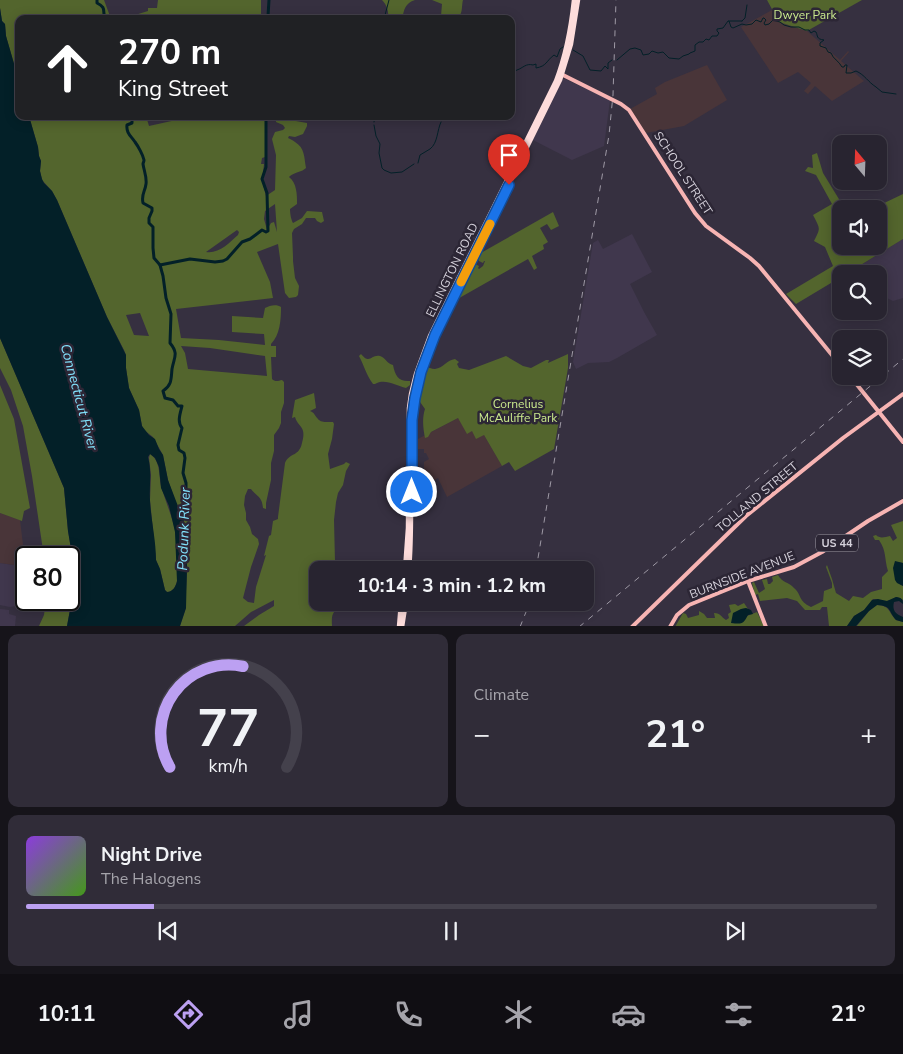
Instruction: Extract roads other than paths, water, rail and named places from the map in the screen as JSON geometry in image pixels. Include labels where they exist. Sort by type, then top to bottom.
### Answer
[{"type":"highway","name":"ELLINGTON ROAD","points":[[424,356],[430,336],[482,236],[560,74],[576,0]]},
{"type":"highway","points":[[409,561],[412,419],[424,356]]},
{"type":"highway","points":[[406,561],[410,509],[408,428],[410,396],[424,356]]},
{"type":"highway","points":[[399,626],[401,611]]},
{"type":"highway","points":[[402,626],[404,611]]},
{"type":"main road","name":"SCHOOL STREET","points":[[560,74],[621,104],[629,110],[695,213],[706,226],[759,266],[832,355]]},
{"type":"main road","points":[[857,385],[903,442]]},
{"type":"main road","name":"TOLLAND STREET","points":[[632,626],[746,516],[878,411],[903,394]]},
{"type":"main road","name":"BURNSIDE AVENUE","points":[[670,626],[677,615],[686,607],[748,582],[792,568],[810,559],[903,501]]},
{"type":"main road","points":[[748,582],[766,626]]},
{"type":"water","name":"Connecticut River","points":[[0,8],[15,67],[15,120],[30,120],[41,161],[40,171],[42,179],[57,200],[107,317],[126,355],[129,388],[139,410],[142,426],[155,439],[163,455],[168,480],[181,514],[185,531],[187,568],[186,608],[180,626],[67,626],[70,611],[80,611],[80,546],[70,546],[64,488],[0,338]],"holes":[[[150,454],[155,458],[159,467],[161,488],[169,506],[175,532],[177,581],[174,588],[167,592],[156,560],[150,495],[148,457]]]},
{"type":"water","points":[[895,561],[903,563],[903,586],[895,580],[893,568]]},
{"type":"water","points":[[896,597],[903,601],[903,604],[899,601],[894,602],[893,607],[896,613],[903,617],[903,622],[896,620],[887,608],[877,605],[856,626],[847,626],[854,616],[864,610],[872,600],[887,601]]},
{"type":"water","points":[[746,608],[751,610],[753,614],[748,615],[745,621],[741,623],[731,623],[733,613]]},
{"type":"waterway","name":"Podunk River","points":[[97,0],[97,3],[103,8],[104,15]]},
{"type":"waterway","name":"Podunk River","points":[[268,15],[269,0]]},
{"type":"waterway","points":[[385,15],[389,0]]},
{"type":"waterway","points":[[742,21],[745,18],[747,5]]},
{"type":"waterway","points":[[617,60],[630,49],[635,48],[641,50],[643,55],[649,54],[652,51],[663,52],[669,58],[679,59],[695,51],[695,45],[699,42],[703,42],[706,39],[709,40],[712,36],[717,36],[719,33],[717,29],[723,28],[728,21],[733,28],[742,24],[752,24],[756,20],[761,22],[764,18],[766,20],[765,25],[773,20],[791,27],[809,30],[811,33],[816,32],[818,38],[824,40],[820,43],[820,46],[826,48],[842,67],[847,65],[846,73],[856,71],[882,92],[896,94]]},
{"type":"waterway","points":[[729,21],[742,21]]},
{"type":"waterway","points":[[515,71],[528,65],[536,64],[536,68],[542,66],[554,55],[557,57],[560,49],[563,47]]},
{"type":"waterway","points":[[573,50],[583,56],[590,70],[601,71],[605,66],[608,69],[608,63],[612,60]]},
{"type":"waterway","name":"Podunk River","points":[[132,120],[132,123],[127,125],[127,130],[139,148],[144,160],[146,187],[143,203],[152,208],[149,223],[153,227],[154,258],[160,265],[171,314],[170,343],[175,356],[170,382],[163,391],[165,398],[173,400],[178,406],[182,406],[179,421],[182,428],[178,445],[185,458],[183,473],[186,483],[186,502],[182,522]]},
{"type":"waterway","name":"Podunk River","points":[[160,265],[190,259],[223,261],[242,242],[250,239],[262,230],[268,231],[267,193],[262,179],[266,167],[266,120]]},
{"type":"waterway","points":[[418,163],[420,155],[430,149],[435,143],[441,122]]},
{"type":"waterway","points":[[374,125],[380,144],[379,153],[384,170],[391,173],[402,172],[414,164]]},
{"type":"railway","points":[[538,561],[609,135],[613,95],[616,0]]},
{"type":"railway","points":[[580,626],[903,359]]},
{"type":"railway","points":[[520,626],[526,611]]},
{"type":"park label","name":"Dwyer Park","points":[[805,15]]},
{"type":"park label","name":"Cornelius McAuliffe Park","points":[[518,411]]}]
